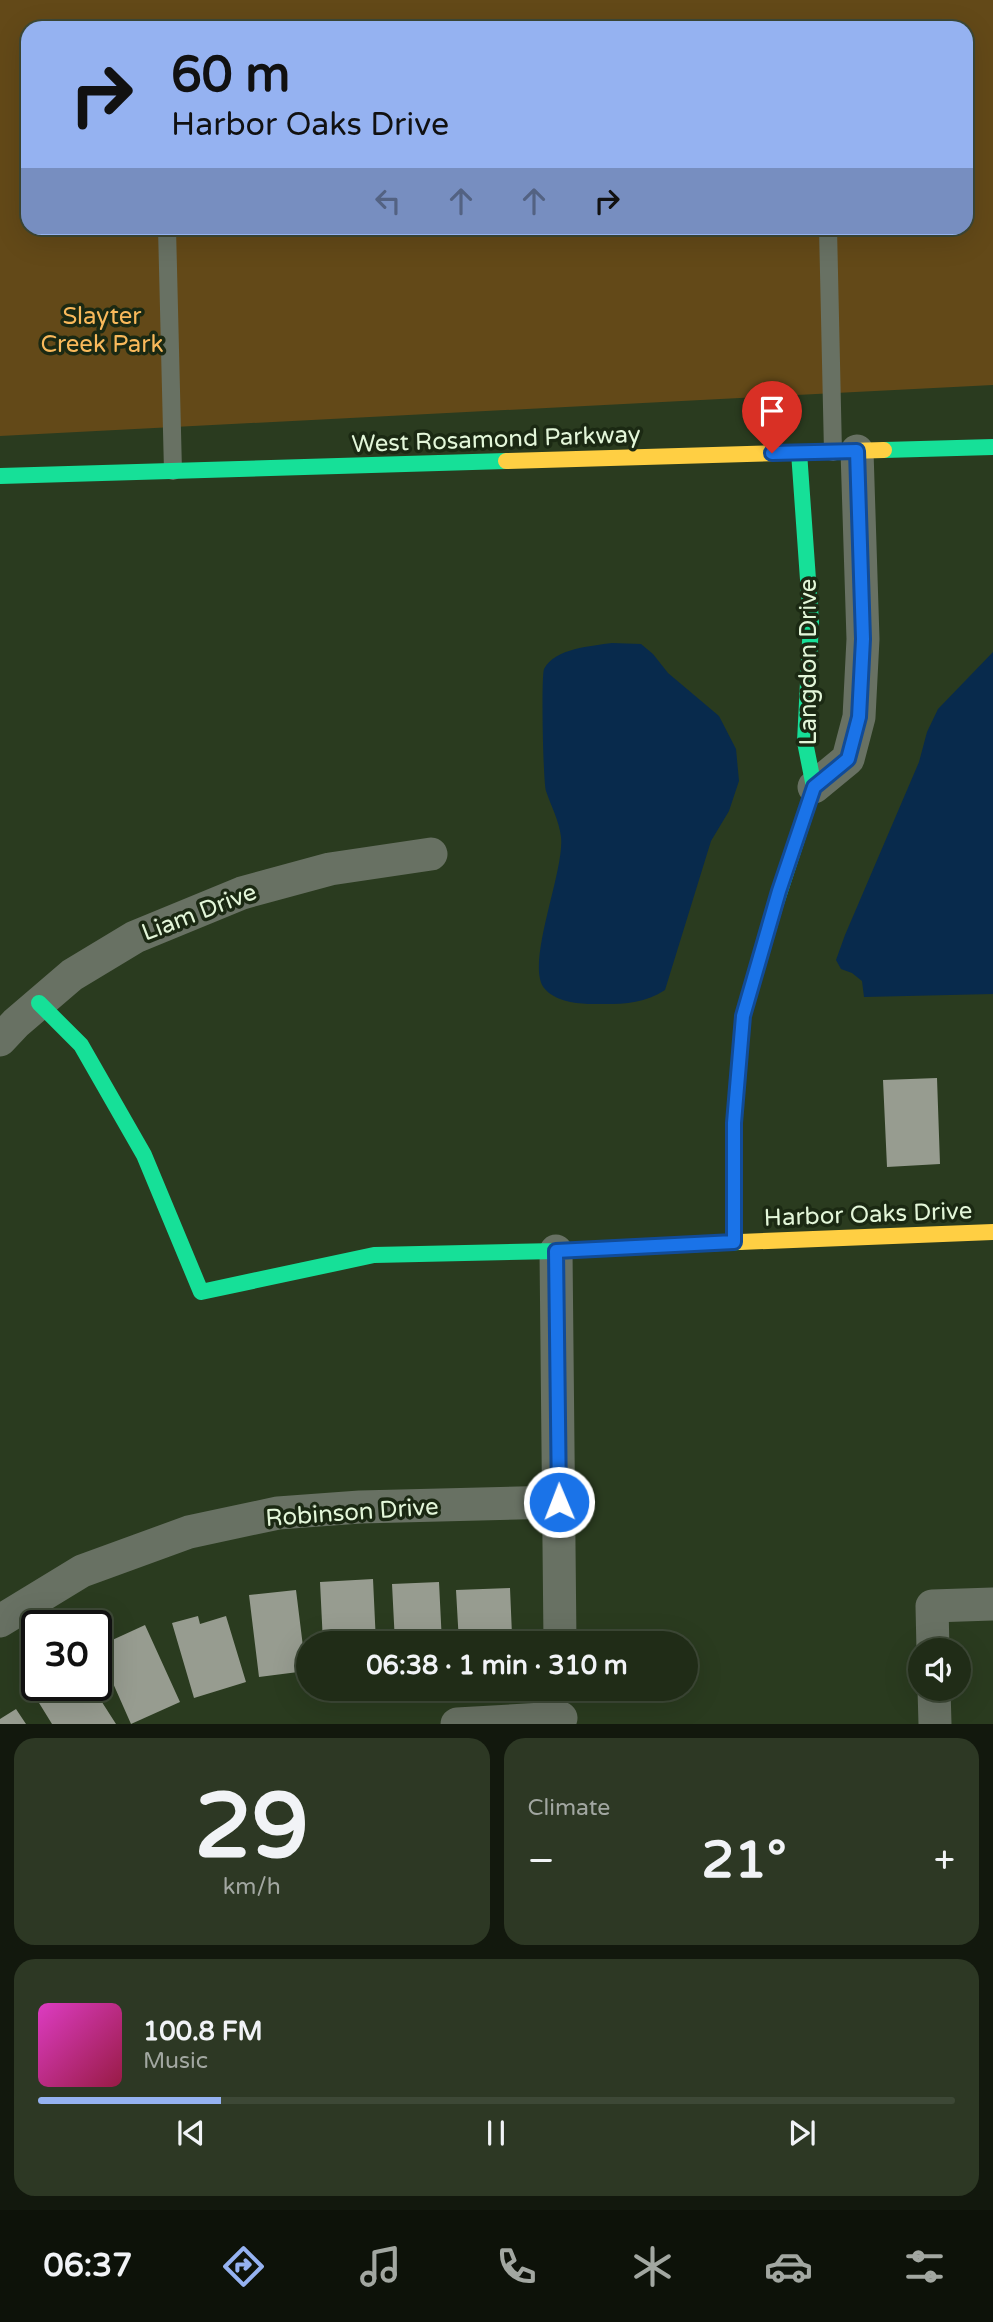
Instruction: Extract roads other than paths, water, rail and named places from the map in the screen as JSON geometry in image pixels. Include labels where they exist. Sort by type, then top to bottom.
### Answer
[{"type":"street","name":"West Rosamond Parkway","points":[[0,476],[993,447]]},
{"type":"street","name":"Langdon Drive","points":[[814,787],[848,759],[859,717],[863,639],[845,451]]},
{"type":"street","name":"Langdon Drive","points":[[734,1242],[734,1123],[743,1016],[779,891],[814,787],[805,741],[811,622],[799,453]]},
{"type":"street","name":"Liam Drive","points":[[0,1040],[72,975],[135,937],[242,893],[330,869],[431,854]]},
{"type":"street","name":"Harbor Oaks Drive","points":[[39,1003],[81,1045],[138,1144],[201,1292],[374,1255],[556,1251],[993,1232]]},
{"type":"street","points":[[556,1251],[561,1631]]},
{"type":"street","name":"Robinson Drive","points":[[0,1621],[82,1571],[189,1532],[278,1513],[360,1507],[559,1502]]},
{"type":"street","points":[[933,1638],[932,1606],[993,1604]]},
{"type":"street","points":[[934,1701],[935,1724]]},
{"type":"street","points":[[457,1724],[561,1710]]},
{"type":"lane","points":[[167,235],[173,471]]},
{"type":"lane","points":[[829,235],[845,451]]},
{"type":"water","points":[[612,643],[641,644],[668,673],[719,716],[736,749],[739,781],[729,811],[711,841],[665,990],[637,1001],[588,1004],[553,996],[544,988],[539,976],[542,938],[561,852],[559,825],[545,784],[543,676],[544,669],[556,656],[585,647]]},
{"type":"water","points":[[993,652],[993,994],[864,997],[862,981],[841,969],[836,960],[845,935],[919,762],[927,732],[938,709]]},
{"type":"park label","name":"Slayter Creek Park","points":[[102,330]]}]
